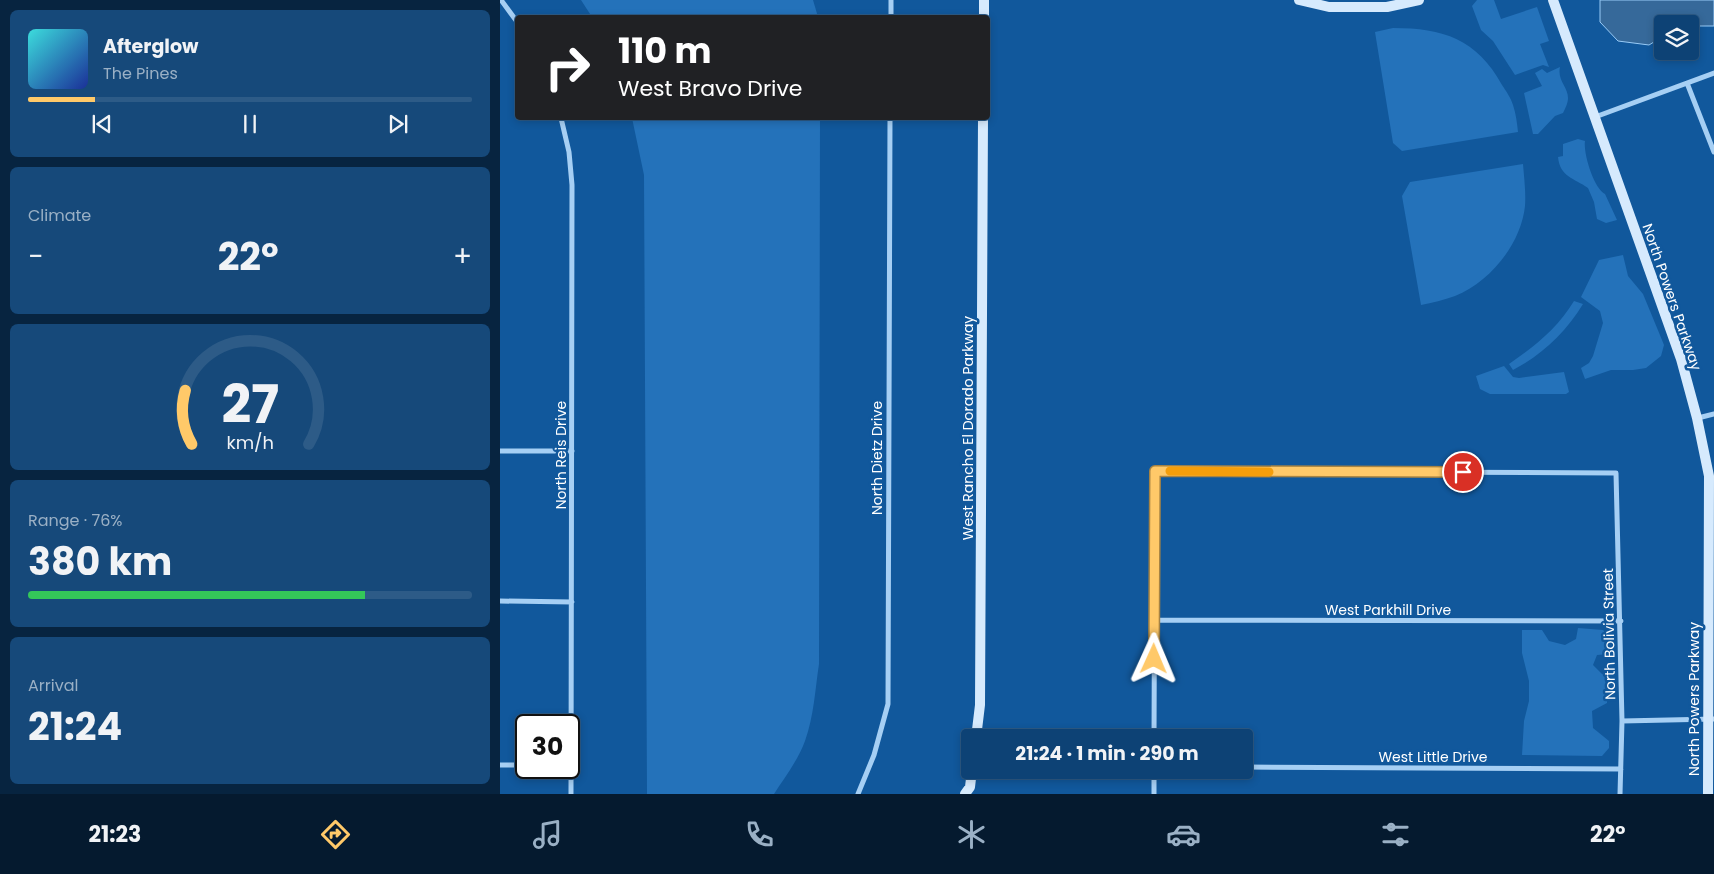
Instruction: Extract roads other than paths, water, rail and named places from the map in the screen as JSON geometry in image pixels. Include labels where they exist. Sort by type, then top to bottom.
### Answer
[{"type":"street","points":[[501,0],[515,19]]},
{"type":"street","points":[[890,15],[891,0]]},
{"type":"street","points":[[984,0],[984,15]]},
{"type":"street","points":[[1299,0],[1329,7],[1387,7],[1419,0]]},
{"type":"street","name":"North Powers Parkway","points":[[1553,0],[1681,359],[1697,418],[1709,476],[1711,719],[1708,794]]},
{"type":"street","points":[[1595,117],[1714,73]]},
{"type":"street","points":[[1687,83],[1714,152]]},
{"type":"street","name":"North Reis Drive","points":[[561,120],[569,152],[572,185],[571,714]]},
{"type":"street","name":"North Dietz Drive","points":[[858,794],[874,755],[888,704],[890,120]]},
{"type":"street","name":"West Rancho El Dorado Parkway","points":[[977,729],[980,705],[983,120]]},
{"type":"street","points":[[1697,418],[1714,414]]},
{"type":"street","points":[[500,451],[572,451]]},
{"type":"street","name":"North Bolivia Street","points":[[1155,620],[1155,471],[1616,473],[1621,621],[1622,720],[1620,794]]},
{"type":"street","points":[[500,601],[572,602]]},
{"type":"street","points":[[1154,729],[1155,620]]},
{"type":"street","name":"West Parkhill Drive","points":[[1155,620],[1621,621]]},
{"type":"street","points":[[1622,720],[1711,719]]},
{"type":"street","points":[[500,765],[515,765]]},
{"type":"street","name":"West Little Drive","points":[[1253,767],[1621,769]]},
{"type":"street","name":"North Reis Drive","points":[[570,779],[571,794]]},
{"type":"street","points":[[965,794],[970,787],[971,779]]},
{"type":"street","points":[[1154,779],[1154,794]]}]
